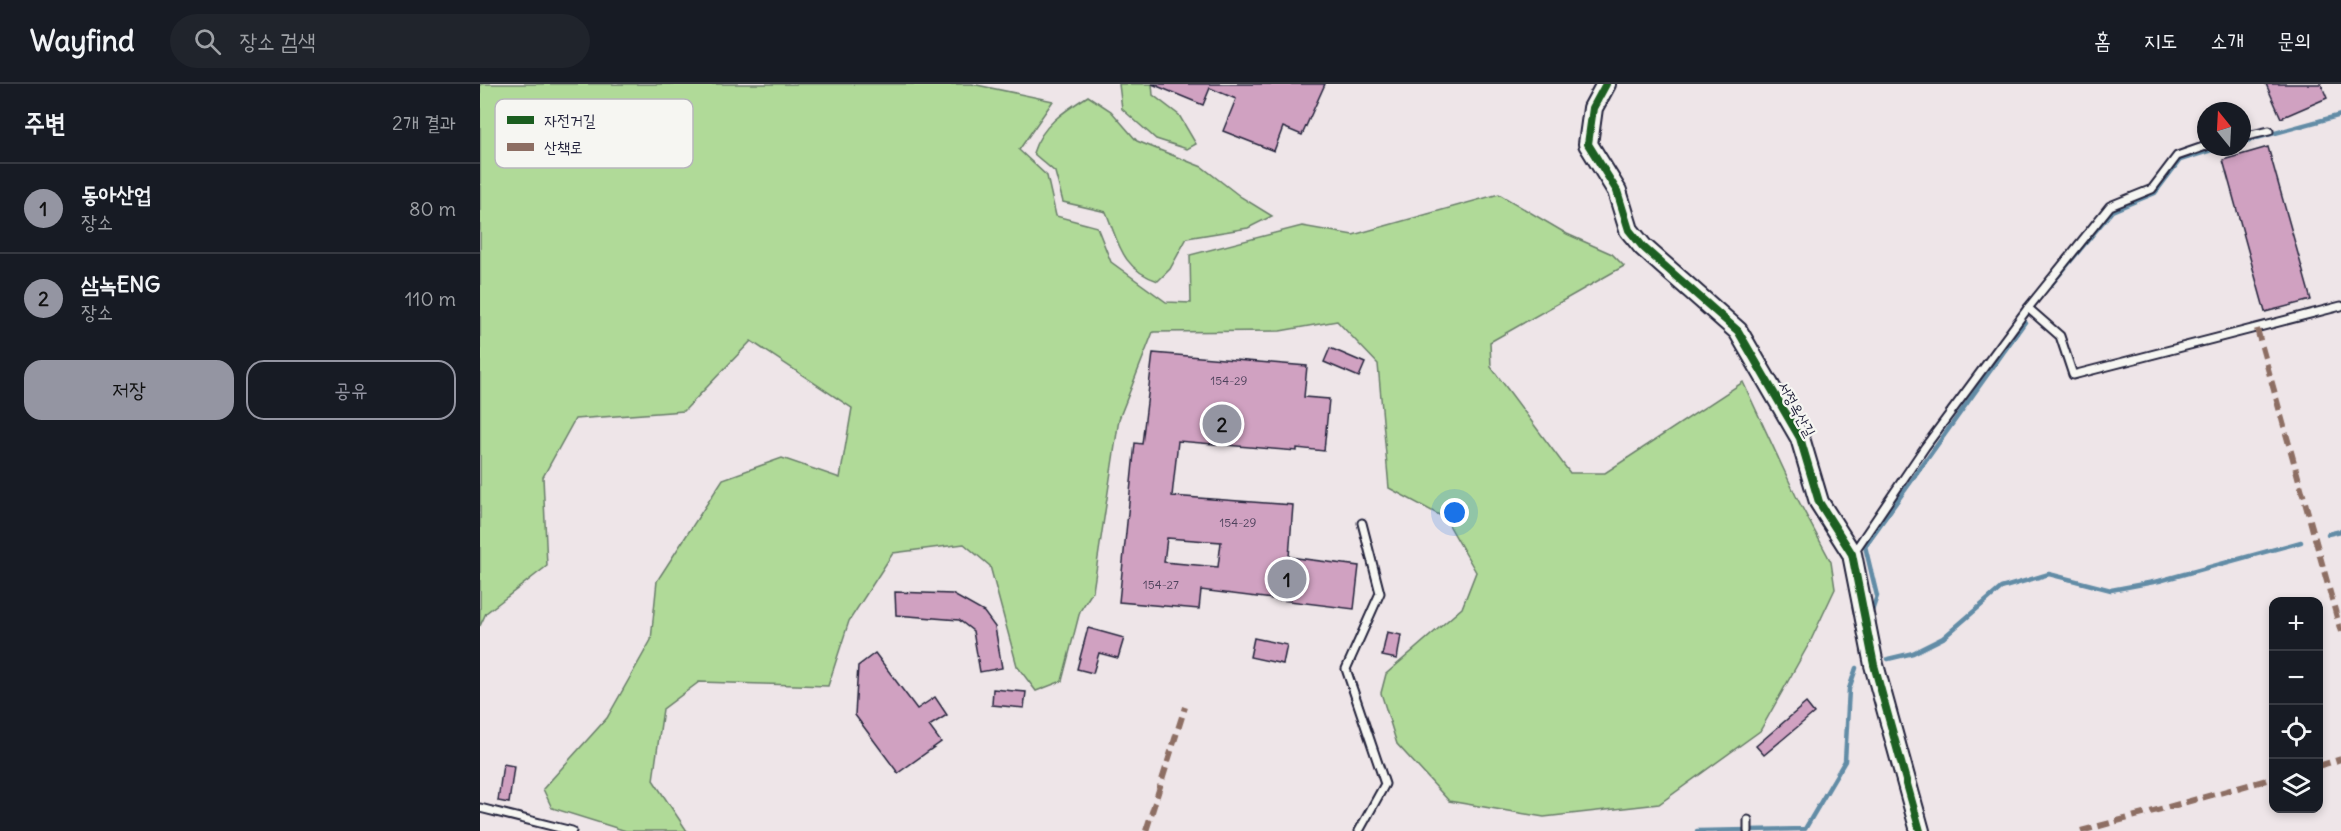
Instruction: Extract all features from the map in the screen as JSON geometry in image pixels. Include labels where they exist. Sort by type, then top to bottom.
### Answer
[{"type":"street","name":"서정옥산길","points":[[1606,84],[1593,108],[1588,144],[1617,191],[1629,230],[1643,248],[1738,331],[1800,438],[1819,502],[1852,554],[1874,665],[1920,831]]},
{"type":"lane","points":[[2251,134],[2269,131]]},
{"type":"lane","points":[[1852,554],[1925,447],[2028,308],[2110,206],[2152,189],[2177,156],[2197,149]]},
{"type":"lane","points":[[2028,308],[2060,336],[2073,375],[2341,306]]},
{"type":"lane","points":[[1359,831],[1385,784],[1346,669],[1380,593],[1362,523]]},
{"type":"lane","points":[[480,808],[572,831]]},
{"type":"lane","points":[[1748,820],[1748,831]]},
{"type":"green space","points":[[480,84],[972,84],[1053,101],[1019,150],[1047,176],[1056,216],[1097,227],[1111,262],[1166,302],[1191,303],[1190,255],[1302,226],[1353,235],[1499,194],[1567,234],[1612,254],[1624,266],[1490,342],[1491,367],[1570,473],[1605,473],[1743,382],[1796,496],[1831,562],[1835,589],[1810,642],[1760,731],[1659,804],[1544,817],[1449,801],[1397,744],[1381,693],[1386,674],[1462,608],[1476,572],[1445,518],[1389,488],[1378,364],[1337,321],[1280,331],[1153,332],[1119,419],[1093,591],[1080,611],[1062,681],[1036,691],[1017,666],[990,566],[964,544],[893,553],[849,621],[828,686],[699,682],[663,709],[653,780],[687,831],[626,831],[552,808],[543,789],[607,718],[651,640],[657,581],[723,479],[782,458],[840,478],[852,408],[751,341],[684,411],[575,419],[543,477],[547,566],[486,613],[480,626]]},
{"type":"green space","points":[[1119,84],[1152,84],[1153,95],[1179,115],[1196,144],[1187,149],[1156,139],[1122,109]]},
{"type":"green space","points":[[1088,96],[1111,111],[1137,141],[1202,167],[1241,197],[1272,216],[1248,228],[1187,238],[1170,269],[1158,281],[1146,276],[1137,270],[1123,254],[1106,212],[1063,202],[1055,172],[1033,153],[1048,127]]},
{"type":"building","points":[[1152,84],[1325,84],[1302,135],[1283,127],[1274,151],[1223,131],[1236,99],[1210,88],[1203,105]]},
{"type":"building","points":[[2266,84],[2321,84],[2327,98],[2281,118]]},
{"type":"building","points":[[2268,147],[2311,300],[2265,312],[2223,160],[2237,156],[2251,156],[2251,152]]},
{"type":"building","points":[[1330,348],[1365,363],[1359,377],[1324,362]]},
{"type":"building","points":[[1153,353],[1307,366],[1304,397],[1329,399],[1324,451],[1297,448],[1297,451],[1178,441],[1172,496],[1293,505],[1289,557],[1359,566],[1354,609],[1201,590],[1199,609],[1119,602],[1135,443],[1142,444]],"holes":[[[1167,538],[1221,542],[1218,567],[1164,562]]]},
{"type":"building","points":[[895,592],[952,594],[984,612],[995,627],[1002,668],[980,672],[973,631],[959,620],[896,615]]},
{"type":"building","points":[[1088,628],[1124,638],[1118,658],[1099,653],[1093,673],[1077,669]]},
{"type":"building","points":[[1387,632],[1401,635],[1397,659],[1382,656]]},
{"type":"building","points":[[1254,638],[1287,645],[1283,664],[1250,657]]},
{"type":"building","points":[[875,653],[917,709],[935,697],[947,715],[929,726],[941,742],[898,773],[855,715],[858,666]]},
{"type":"building","points":[[993,689],[1026,692],[1024,708],[992,705]]},
{"type":"building","points":[[1806,703],[1814,713],[1764,755],[1756,746]]},
{"type":"building","points":[[503,764],[514,766],[509,803],[498,801]]},
{"type":"waterway","points":[[2251,140],[2341,115]]},
{"type":"waterway","points":[[2050,286],[2112,211],[2155,193],[2180,160],[2197,155]]},
{"type":"waterway","points":[[1872,611],[1877,596],[1865,546],[2025,322]]},
{"type":"waterway","points":[[2328,534],[2341,531]]},
{"type":"waterway","points":[[1888,659],[1913,653],[1943,638],[2001,588],[2049,574],[2111,590],[2159,581],[2301,542]]},
{"type":"waterway","points":[[1697,831],[1805,829],[1845,761],[1849,689],[1856,668]]},
{"type":"marked path","points":[[2257,329],[2341,632]]},
{"type":"marked path","points":[[1146,831],[1185,707]]},
{"type":"marked path","points":[[2323,764],[2341,759]]},
{"type":"marked path","points":[[2081,831],[2269,779]]},
{"type":"cycle path","points":[[1606,84],[1593,108],[1588,144],[1617,191],[1629,230],[1643,247],[1738,331],[1800,438],[1819,502],[1852,554],[1874,665],[1920,831]]},
{"type":"place","name":"삼녹ENG","points":[[1222,424]]},
{"type":"place","name":"동아산업","points":[[1287,579]]}]
